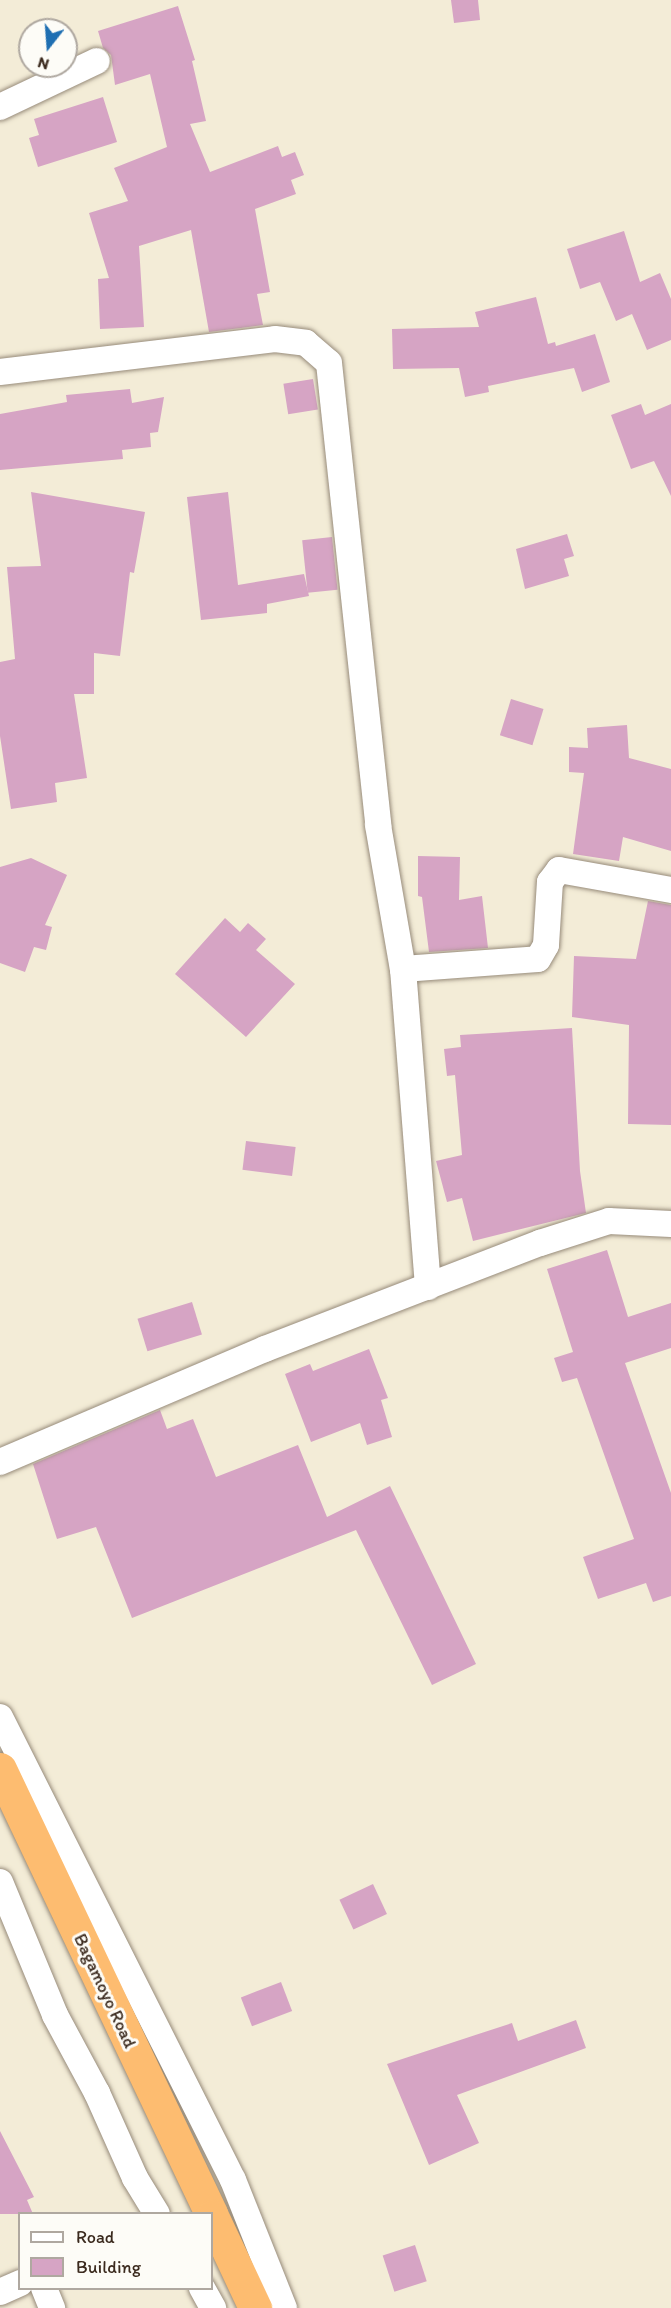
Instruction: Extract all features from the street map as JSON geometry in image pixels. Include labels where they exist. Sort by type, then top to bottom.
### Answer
[{"type":"highway","name":"Bagamoyo Road","points":[[0,1769],[210,2212]]},
{"type":"highway","name":"Bagamoyo Road","points":[[213,2219],[255,2308]]},
{"type":"street","points":[[0,107],[97,61]]},
{"type":"street","points":[[0,372],[275,339],[306,343],[329,363],[378,825],[403,969],[428,1287]]},
{"type":"street","points":[[403,969],[538,958],[546,945],[550,882],[559,870],[671,890]]},
{"type":"street","points":[[0,1462],[265,1350],[609,1221],[671,1224]]},
{"type":"street","points":[[0,1717],[233,2180],[284,2308]]},
{"type":"street","points":[[0,1882],[55,2015],[97,2093],[135,2178],[156,2212]]},
{"type":"street","points":[[0,2292],[18,2284]]},
{"type":"street","points":[[44,2290],[52,2308]]},
{"type":"street","points":[[203,2290],[213,2308]]},
{"type":"building","points":[[451,0],[478,0],[480,20],[454,23]]},
{"type":"building","points":[[178,6],[195,60],[192,61],[206,121],[190,124],[210,172],[278,146],[282,157],[295,152],[304,175],[291,180],[296,194],[255,209],[270,292],[257,294],[263,325],[209,332],[191,230],[139,246],[144,327],[100,329],[98,279],[109,278],[89,213],[128,201],[114,168],[167,147],[150,74],[115,85],[111,55],[103,48],[98,31]]},
{"type":"building","points":[[103,97],[117,142],[38,167],[29,138],[39,135],[34,119]]},
{"type":"building","points":[[624,231],[640,282],[660,273],[671,299],[671,340],[647,350],[632,314],[616,321],[600,282],[580,289],[567,249]]},
{"type":"building","points":[[536,297],[548,344],[555,342],[556,346],[595,334],[610,382],[582,392],[574,368],[488,386],[489,392],[465,397],[459,368],[393,369],[392,329],[479,327],[475,312]]},
{"type":"building","points":[[313,379],[318,410],[288,414],[283,384]]},
{"type":"building","points":[[130,389],[132,403],[164,397],[158,432],[150,433],[151,447],[122,450],[123,459],[0,470],[0,414],[67,402],[66,395]]},
{"type":"building","points":[[641,404],[645,415],[671,404],[671,496],[654,461],[631,469],[611,415]]},
{"type":"building","points":[[31,492],[145,512],[134,573],[130,572],[120,656],[94,653],[94,694],[74,694],[87,778],[55,783],[57,802],[11,809],[0,736],[0,662],[15,659],[7,567],[41,566]]},
{"type":"building","points":[[228,492],[238,585],[304,574],[309,596],[267,604],[267,613],[201,620],[187,497]]},
{"type":"building","points":[[567,534],[574,556],[564,559],[569,576],[525,589],[516,549]]},
{"type":"building","points":[[332,537],[338,590],[308,593],[302,540]]},
{"type":"building","points":[[511,699],[544,709],[532,745],[500,735]]},
{"type":"building","points":[[627,725],[629,758],[671,769],[671,851],[623,837],[619,861],[573,854],[584,773],[569,772],[569,747],[588,748],[587,728]]},
{"type":"building","points":[[418,856],[460,857],[459,900],[482,896],[488,948],[429,952],[422,897],[418,896]]},
{"type":"building","points":[[31,858],[67,875],[45,925],[52,927],[46,950],[34,947],[25,972],[0,963],[0,867]]},
{"type":"building","points":[[648,901],[671,905],[671,1125],[628,1124],[629,1025],[572,1017],[574,956],[636,959]]},
{"type":"building","points":[[225,918],[240,932],[248,923],[266,939],[256,950],[295,984],[246,1037],[175,974]]},
{"type":"building","points":[[572,1028],[580,1171],[586,1213],[473,1241],[462,1198],[447,1202],[436,1161],[462,1155],[455,1075],[447,1076],[444,1049],[461,1047],[460,1035]]},
{"type":"building","points":[[246,1141],[296,1147],[292,1176],[242,1170]]},
{"type":"building","points":[[607,1250],[628,1317],[671,1303],[671,1348],[625,1363],[671,1493],[671,1596],[653,1602],[646,1583],[598,1599],[583,1557],[634,1539],[577,1378],[562,1382],[554,1358],[573,1352],[547,1269]]},
{"type":"building","points":[[192,1302],[202,1335],[147,1351],[137,1319]]},
{"type":"building","points":[[369,1349],[388,1398],[381,1400],[392,1437],[367,1445],[360,1423],[311,1442],[285,1374],[310,1364],[313,1371]]},
{"type":"building","points":[[160,1410],[167,1429],[193,1419],[216,1477],[298,1445],[327,1517],[390,1486],[476,1664],[432,1685],[356,1530],[132,1618],[96,1527],[57,1539],[33,1464]]},
{"type":"building","points":[[373,1884],[387,1914],[353,1930],[339,1900]]},
{"type":"building","points":[[281,1982],[292,2011],[252,2026],[241,1997]]},
{"type":"building","points":[[576,2020],[586,2048],[457,2095],[479,2143],[429,2165],[387,2064],[512,2023],[518,2041]]},
{"type":"building","points":[[0,2131],[34,2197],[27,2200],[32,2212],[0,2214]]},
{"type":"building","points":[[415,2245],[427,2281],[394,2292],[383,2256]]}]
